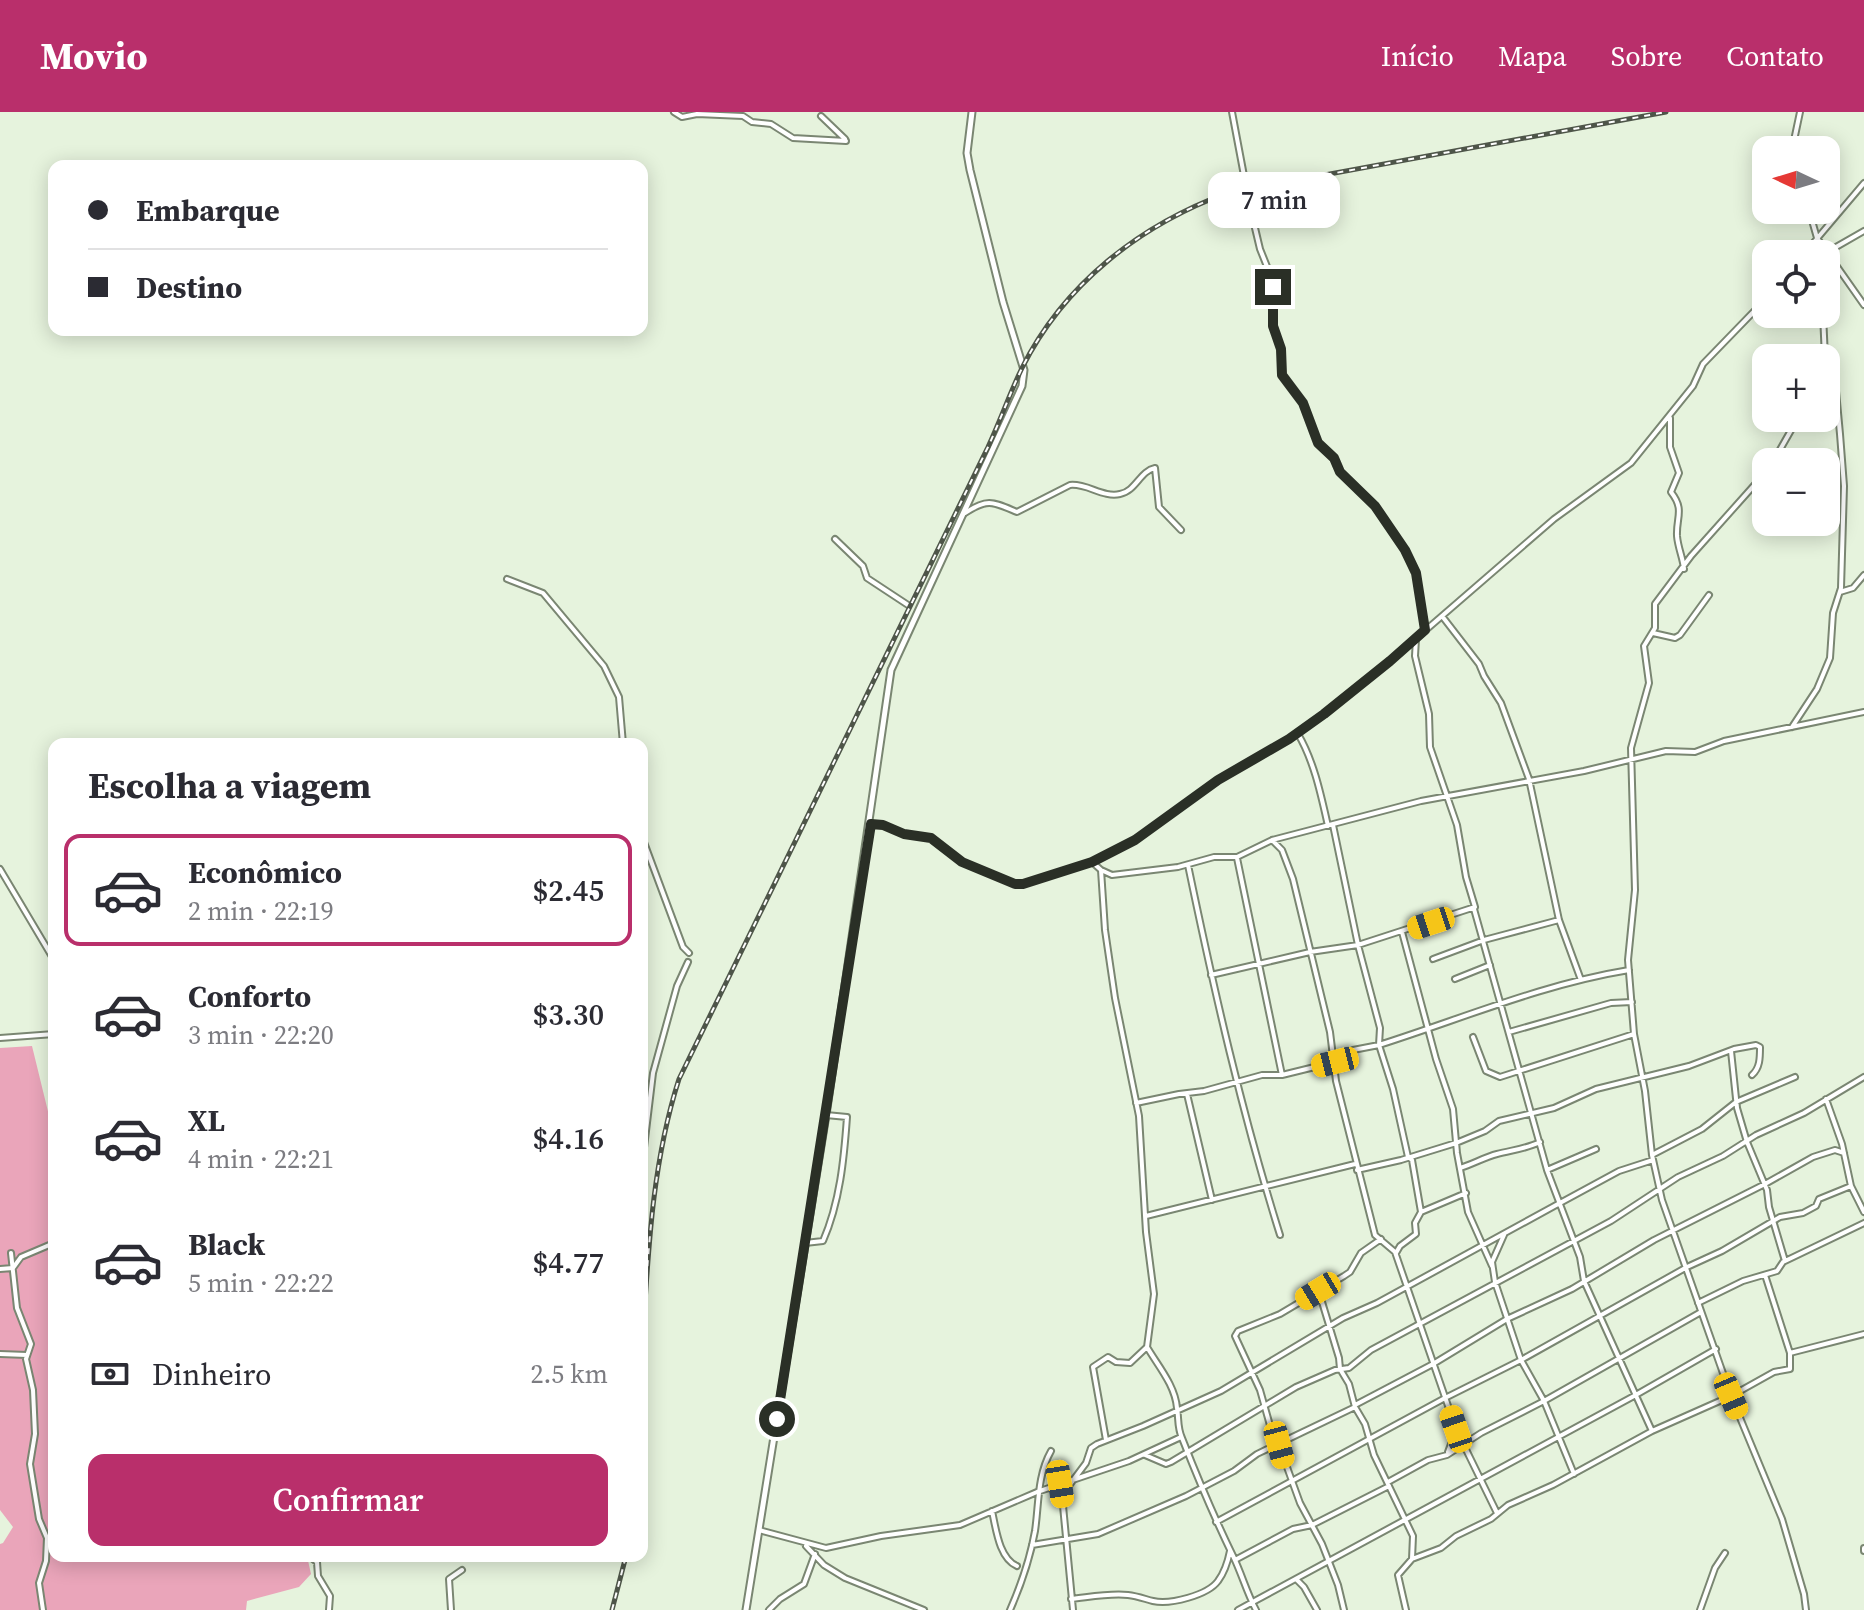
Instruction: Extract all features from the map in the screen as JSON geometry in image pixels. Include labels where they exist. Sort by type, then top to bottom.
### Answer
[{"type":"street","points":[[674,112],[682,117],[697,114],[743,116],[752,122],[776,126],[793,138],[846,141],[821,116]]},
{"type":"street","points":[[746,1610],[871,824],[891,670],[1015,407],[1022,386],[1024,370],[1003,302],[970,170],[967,153],[972,112]]},
{"type":"street","points":[[1232,112],[1245,181]]},
{"type":"street","points":[[1795,136],[1800,112]]},
{"type":"street","points":[[1817,238],[1864,183]]},
{"type":"street","points":[[1246,190],[1260,249],[1272,279],[1273,326],[1281,349],[1282,375],[1303,403],[1318,443],[1334,458],[1340,472],[1375,506],[1405,550],[1416,573],[1425,630]]},
{"type":"street","points":[[1813,224],[1817,238]]},
{"type":"street","points":[[1840,245],[1864,231]]},
{"type":"street","points":[[1840,274],[1864,305]]},
{"type":"street","points":[[871,824],[931,838],[962,862],[1015,884],[1092,862],[1135,840],[1218,780],[1297,733],[1390,661],[1554,519],[1624,470],[1693,386],[1703,364],[1752,315]]},
{"type":"street","points":[[1670,415],[1670,447],[1679,473],[1671,492],[1680,509],[1677,540],[1684,569]]},
{"type":"street","points":[[1791,728],[1817,689],[1830,658],[1833,613],[1840,592],[1844,486],[1839,432]]},
{"type":"street","points":[[963,514],[984,502],[994,502],[1017,512],[1070,485],[1078,484],[1115,495],[1125,494],[1145,472],[1155,468],[1159,507],[1181,530]]},
{"type":"street","points":[[1752,488],[1691,556],[1684,569],[1657,600],[1653,633],[1644,646],[1649,683],[1630,760],[1635,849],[1629,970],[1634,1034],[1659,1188],[1731,1396],[1782,1519],[1806,1610]]},
{"type":"street","points":[[835,539],[863,566],[867,578],[908,605]]},
{"type":"street","points":[[1840,592],[1853,588],[1864,575]]},
{"type":"street","points":[[507,579],[543,593],[604,666],[619,697],[622,738]]},
{"type":"street","points":[[1653,633],[1666,637],[1680,635],[1709,595]]},
{"type":"street","points":[[1442,616],[1479,664],[1501,703],[1529,779],[1559,920],[1581,980]]},
{"type":"street","points":[[1416,637],[1415,656],[1425,690],[1430,747],[1457,825],[1468,886],[1476,901],[1474,909],[1547,1170],[1574,1240],[1584,1281],[1652,1431]]},
{"type":"street","points":[[1092,862],[1112,875],[1188,865],[1214,857],[1237,857],[1272,840],[1447,795],[1584,771],[1666,751],[1695,752],[1724,741],[1864,712]]},
{"type":"street","points":[[1297,733],[1307,750],[1312,773],[1321,791],[1380,1028],[1379,1045],[1393,1089],[1408,1157],[1412,1160],[1421,1212],[1415,1223],[1416,1234],[1396,1253]]},
{"type":"street","points":[[1272,840],[1282,850],[1287,862],[1335,1062],[1336,1081],[1356,1167],[1375,1235],[1396,1253],[1456,1429],[1497,1513]]},
{"type":"street","points":[[648,853],[683,947],[689,953]]},
{"type":"street","points":[[1237,857],[1282,1075]]},
{"type":"street","points":[[1188,865],[1211,975],[1265,1188],[1280,1235]]},
{"type":"street","points":[[0,869],[48,950]]},
{"type":"street","points":[[1101,870],[1115,998],[1136,1103],[1154,1294],[1149,1313],[1147,1347],[1165,1373],[1178,1410],[1177,1425],[1181,1437],[1256,1610]]},
{"type":"street","points":[[1211,975],[1310,952],[1358,945],[1474,909]]},
{"type":"street","points":[[1433,959],[1484,940],[1559,920]]},
{"type":"street","points":[[1402,932],[1453,1109],[1468,1212],[1492,1266],[1521,1360],[1544,1401],[1574,1474]]},
{"type":"street","points":[[648,1114],[653,1073],[677,986],[688,962]]},
{"type":"street","points":[[1455,979],[1491,965]]},
{"type":"street","points":[[1136,1103],[1335,1062],[1353,1050],[1412,1036],[1470,1012],[1581,980],[1629,970]]},
{"type":"street","points":[[1509,1032],[1611,1003],[1632,1002]]},
{"type":"street","points":[[0,1038],[48,1034]]},
{"type":"street","points":[[1473,1037],[1489,1074],[1500,1077],[1634,1034]]},
{"type":"street","points":[[1146,1216],[1408,1157],[1456,1143],[1485,1131],[1499,1121],[1533,1114],[1596,1089],[1689,1066],[1752,1045],[1760,1047],[1757,1070],[1752,1075]]},
{"type":"street","points":[[1731,1051],[1736,1102],[1747,1142],[1765,1184],[1785,1261]]},
{"type":"street","points":[[1063,1502],[1086,1463],[1091,1448],[1221,1391],[1343,1318],[1407,1287],[1619,1171],[1652,1158],[1702,1129],[1736,1102],[1795,1077]]},
{"type":"street","points":[[1145,1455],[1166,1464],[1296,1387],[1349,1368],[1371,1350],[1611,1221],[1659,1188],[1864,1077]]},
{"type":"street","points":[[1187,1093],[1212,1200]]},
{"type":"street","points":[[1826,1099],[1851,1186],[1864,1212]]},
{"type":"street","points":[[805,1243],[823,1241],[830,1226],[843,1162],[847,1117],[826,1115]]},
{"type":"street","points":[[1460,1168],[1540,1142]]},
{"type":"street","points":[[1547,1170],[1596,1149]]},
{"type":"street","points":[[1032,1545],[1098,1534],[1204,1486],[1234,1471],[1257,1454],[1355,1406],[1507,1319],[1584,1281],[1673,1230],[1813,1157],[1835,1150],[1844,1153]]},
{"type":"street","points":[[1216,1522],[1599,1318],[1780,1217],[1803,1213],[1816,1206],[1819,1199],[1851,1186]]},
{"type":"street","points":[[1421,1212],[1466,1193]]},
{"type":"street","points":[[1698,1303],[1743,1281],[1777,1271],[1779,1264],[1864,1223]]},
{"type":"street","points":[[1492,1266],[1506,1232]]},
{"type":"street","points":[[1344,1610],[1338,1585],[1304,1513],[1236,1333],[1280,1314],[1350,1272],[1361,1253],[1381,1239]]},
{"type":"street","points":[[0,1269],[13,1268],[21,1257],[48,1246]]},
{"type":"street","points":[[11,1253],[17,1308],[31,1344],[27,1355],[33,1390],[35,1434],[31,1472],[39,1519],[47,1538],[46,1561],[39,1583],[43,1610]]},
{"type":"street","points":[[1406,1610],[1398,1575],[1412,1559],[1441,1548],[1508,1505],[1574,1474],[1652,1431],[1731,1396],[1774,1372],[1790,1369],[1790,1353],[1765,1275]]},
{"type":"street","points":[[1318,1291],[1340,1369],[1371,1438],[1374,1455],[1413,1536],[1412,1559]]},
{"type":"street","points":[[1235,1560],[1293,1529],[1312,1525],[1428,1460],[1447,1455],[1481,1433],[1701,1312]]},
{"type":"street","points":[[1790,1353],[1864,1334]]},
{"type":"street","points":[[1106,1440],[1093,1367],[1108,1357],[1116,1362],[1130,1363],[1147,1347]]},
{"type":"street","points":[[1238,1610],[1716,1349]]},
{"type":"street","points":[[0,1354],[27,1355]]},
{"type":"street","points":[[1447,1455],[1456,1429]]},
{"type":"street","points":[[759,1530],[817,1548],[960,1525],[1037,1492],[1145,1455],[1181,1437]]},
{"type":"street","points":[[1010,1610],[1032,1545],[1037,1492],[1051,1451]]},
{"type":"street","points":[[1060,1484],[1073,1610]]},
{"type":"street","points":[[992,1511],[1004,1554],[1010,1563],[1017,1566]]},
{"type":"street","points":[[804,1544],[824,1565],[845,1578],[924,1610]]},
{"type":"street","points":[[1071,1599],[1112,1594],[1162,1602],[1186,1599],[1219,1580],[1228,1563],[1230,1550]]},
{"type":"street","points":[[1700,1610],[1715,1568],[1725,1553]]},
{"type":"street","points":[[769,1610],[804,1584],[815,1554]]},
{"type":"street","points":[[317,1562],[318,1576],[330,1596],[329,1610]]},
{"type":"street","points":[[451,1610],[449,1579],[462,1570]]},
{"type":"street","points":[[1297,1580],[1317,1610]]},
{"type":"street","points":[[898,1600],[906,1610]]},
{"type":"shaded area","points":[[32,1046],[48,1111],[48,1562],[308,1562],[311,1574],[299,1587],[247,1601],[246,1610],[0,1610],[0,1544],[13,1527],[0,1510],[0,1048]]},
{"type":"railway","points":[[648,1262],[662,1145],[679,1079],[988,447],[1022,368],[1039,338],[1082,284],[1135,240],[1195,206],[1227,193],[1666,112]]},
{"type":"railway","points":[[612,1610],[624,1562]]},
{"type":"route","points":[[777,1419],[871,824],[931,838],[951,856],[1015,884],[1092,862],[1135,840],[1218,780],[1289,739],[1425,630],[1416,573],[1405,550],[1375,506],[1340,472],[1334,458],[1318,443],[1303,403],[1282,375],[1280,343],[1273,326],[1273,287]]}]
